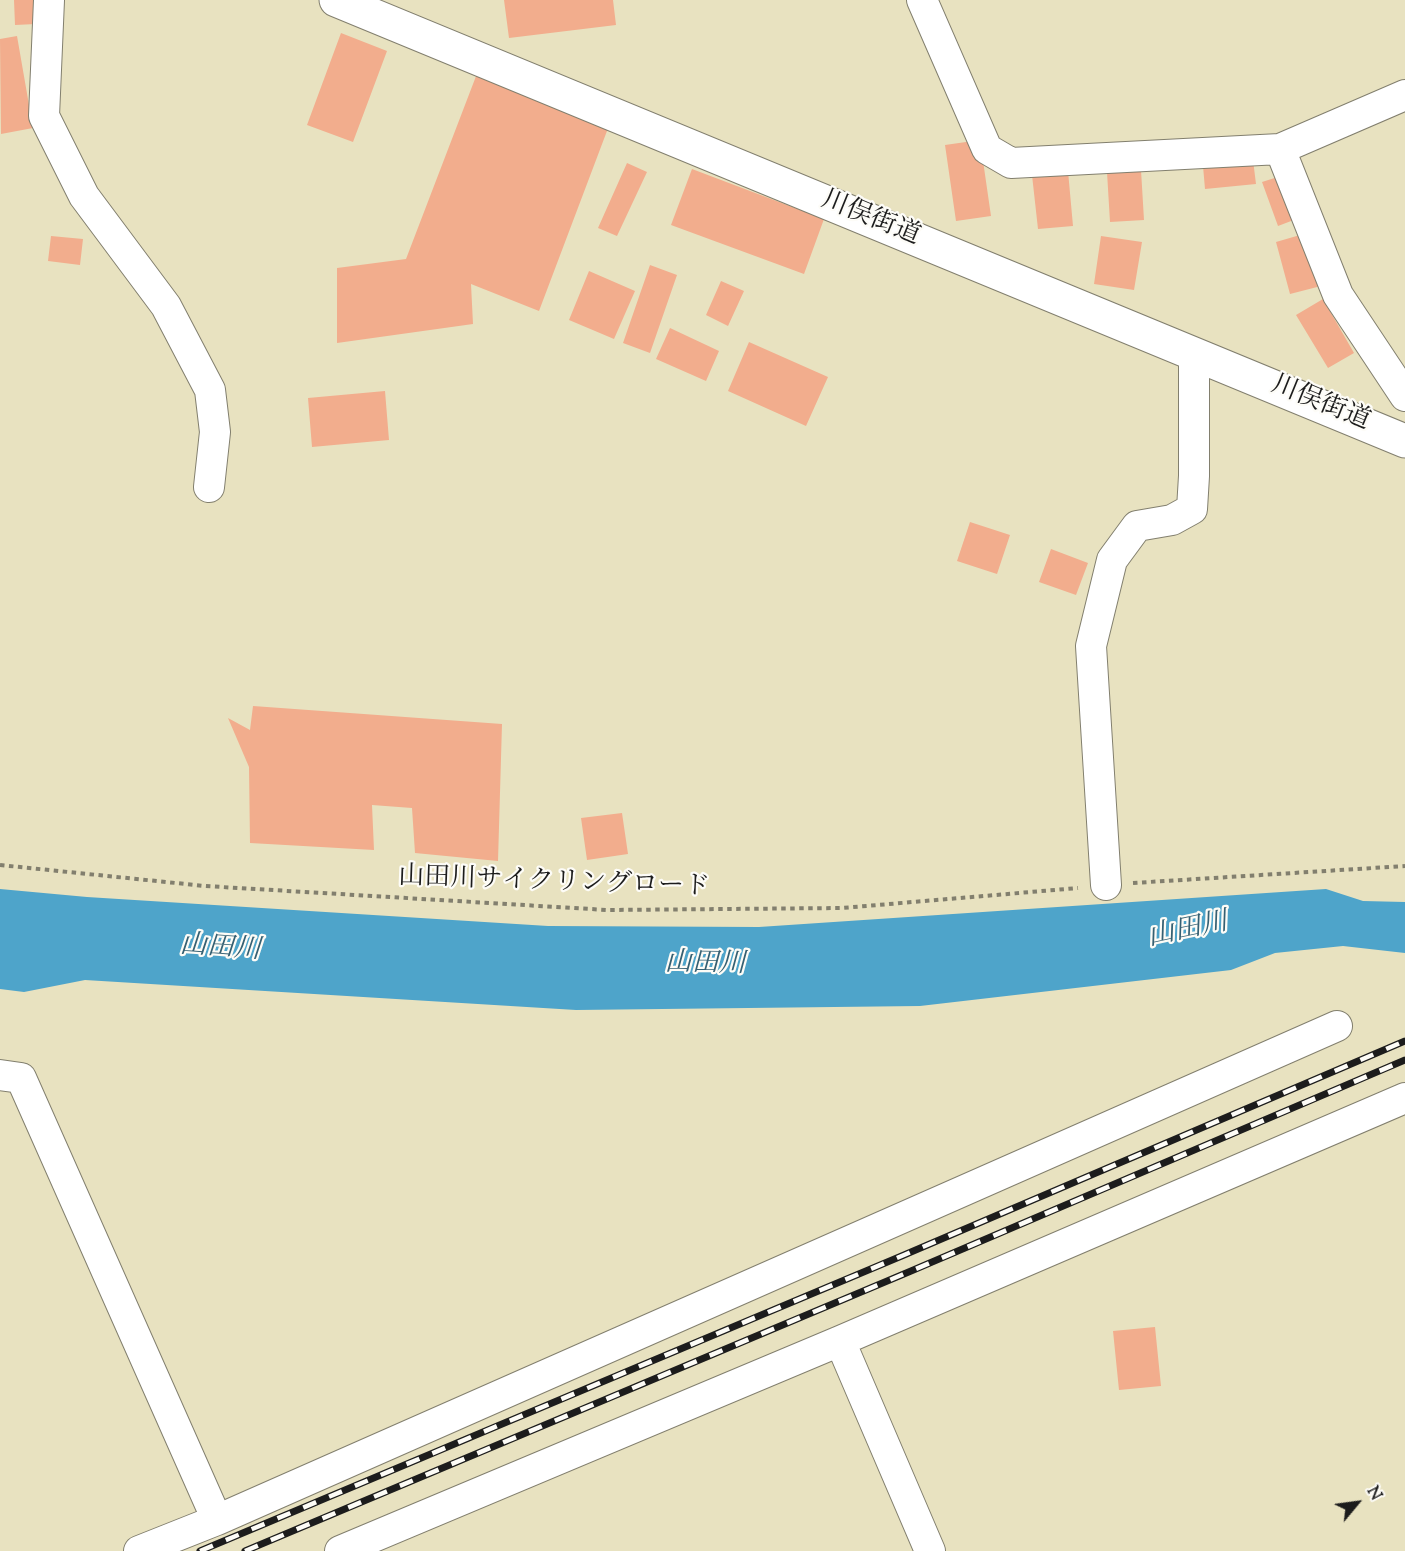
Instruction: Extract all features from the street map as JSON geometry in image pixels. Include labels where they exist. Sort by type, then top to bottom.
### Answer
[{"type":"main road","name":"川俣街道","points":[[336,0],[1405,441]]},
{"type":"street","points":[[49,0],[44,116],[84,196],[166,306],[210,390],[215,432],[210,487]]},
{"type":"street","points":[[922,0],[987,149],[1011,164],[1280,149],[1405,95]]},
{"type":"street","points":[[1280,149],[1338,296],[1405,396]]},
{"type":"street","points":[[1106,885],[1091,646],[1112,560],[1137,526],[1172,520],[1192,509],[1194,354]]},
{"type":"street","points":[[139,1551],[217,1520],[1337,1026]]},
{"type":"street","points":[[0,1075],[21,1078],[217,1520]]},
{"type":"street","points":[[340,1551],[840,1341],[1405,1098]]},
{"type":"street","points":[[840,1341],[930,1551]]},
{"type":"path","name":"山田川サイクリングロード","points":[[0,865],[206,886],[607,910],[842,909],[1106,885],[1405,866]]},
{"type":"water","name":"山田川","points":[[0,889],[87,897],[548,926],[759,927],[1326,889],[1363,901],[1405,902],[1405,953],[1343,946],[1275,953],[1231,970],[920,1006],[576,1010],[85,980],[24,992],[0,989]]},
{"type":"building","points":[[14,0],[35,0],[36,24],[15,25]]},
{"type":"building","points":[[504,0],[613,0],[616,25],[509,38]]},
{"type":"building","points":[[341,33],[387,51],[353,142],[307,125]]},
{"type":"building","points":[[17,36],[33,128],[1,134],[0,39]]},
{"type":"building","points":[[478,71],[610,123],[539,311],[471,284],[473,324],[337,343],[337,268],[406,259]]},
{"type":"building","points":[[980,140],[991,216],[956,221],[945,145]]},
{"type":"building","points":[[1253,160],[1256,184],[1205,189],[1203,166]]},
{"type":"building","points":[[627,163],[647,172],[617,236],[598,228]]},
{"type":"building","points":[[692,169],[824,219],[804,274],[671,225]]},
{"type":"building","points":[[1141,170],[1144,220],[1110,222],[1107,172]]},
{"type":"building","points":[[1068,171],[1073,226],[1038,229],[1032,175]]},
{"type":"building","points":[[1284,175],[1299,218],[1278,226],[1262,182]]},
{"type":"building","points":[[1307,233],[1321,286],[1290,294],[1276,242]]},
{"type":"building","points":[[51,236],[83,239],[80,265],[48,261]]},
{"type":"building","points":[[1101,236],[1142,242],[1134,290],[1094,284]]},
{"type":"building","points":[[650,265],[677,275],[650,353],[623,343]]},
{"type":"building","points":[[589,271],[635,291],[614,339],[569,320]]},
{"type":"building","points":[[721,281],[744,291],[728,326],[706,315]]},
{"type":"building","points":[[1323,299],[1354,353],[1328,368],[1296,315]]},
{"type":"building","points":[[670,328],[719,351],[706,381],[656,359]]},
{"type":"building","points":[[749,342],[828,377],[806,426],[728,391]]},
{"type":"building","points":[[385,391],[389,440],[312,447],[308,398]]},
{"type":"building","points":[[970,522],[1010,535],[997,574],[957,561]]},
{"type":"building","points":[[1051,549],[1088,563],[1076,595],[1039,582]]},
{"type":"building","points":[[253,706],[502,724],[498,861],[415,853],[412,808],[372,805],[374,850],[250,843],[249,767],[228,718],[250,730]]},
{"type":"building","points":[[622,813],[628,854],[587,860],[581,818]]},
{"type":"building","points":[[1155,1327],[1161,1386],[1119,1390],[1113,1331]]},
{"type":"railway","points":[[200,1551],[904,1255],[1405,1041]]},
{"type":"railway","points":[[245,1551],[1405,1060]]}]
